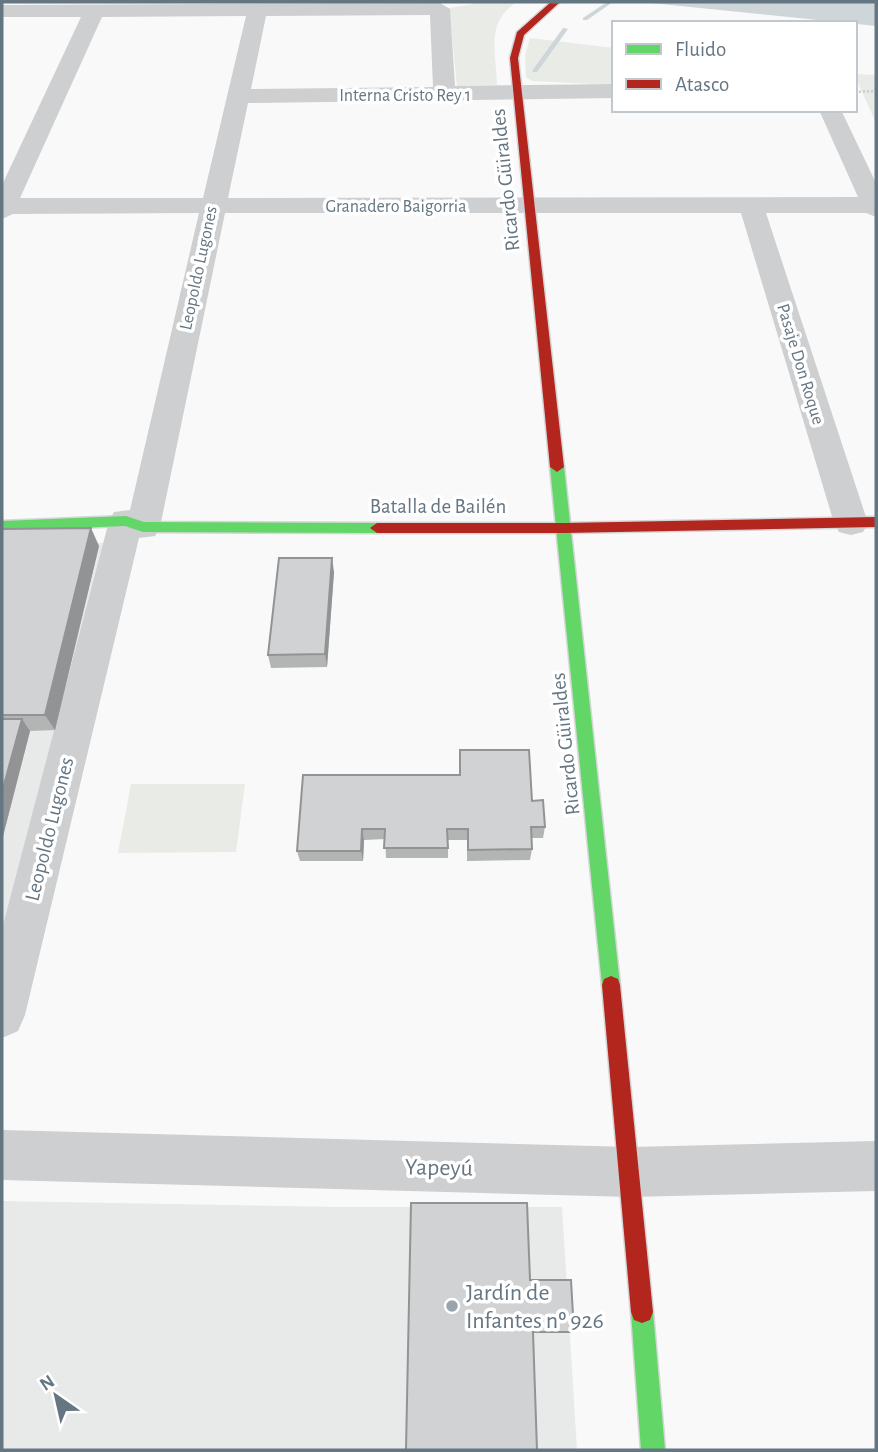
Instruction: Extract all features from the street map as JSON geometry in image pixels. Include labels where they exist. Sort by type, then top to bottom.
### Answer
[{"type":"street","name":"Ricardo Güiraldes","points":[[556,2],[520,34],[514,58],[631,1171],[653,1450]]},
{"type":"street","points":[[2,11],[440,9],[444,95]]},
{"type":"street","name":"Leopoldo Lugones","points":[[2,1015],[135,524],[257,10]]},
{"type":"street","points":[[2,208],[94,11]]},
{"type":"street","name":"Interna Cristo Rey 1","points":[[238,96],[612,91]]},
{"type":"street","points":[[831,112],[876,207]]},
{"type":"street","name":"Granadero Baigorria","points":[[2,208],[212,205],[876,207]]},
{"type":"street","name":"Pasaje Don Roque","points":[[751,205],[864,523]]},
{"type":"street","name":"Batalla de Bailén","points":[[2,526],[135,524],[564,527],[864,523]]},
{"type":"street","name":"Yapeyú","points":[[2,1155],[631,1171],[876,1166]]},
{"type":"path","points":[[857,92],[876,91]]},
{"type":"shaded area","points":[[469,2],[517,2],[507,10],[496,28],[494,50],[497,85],[457,86],[449,8],[473,4]]},
{"type":"shaded area","points":[[641,2],[876,3],[876,26],[857,24],[857,21],[827,21]]},
{"type":"shaded area","points":[[530,38],[612,48],[612,85],[532,81],[526,77],[525,55]]},
{"type":"shaded area","points":[[857,74],[876,75],[876,123],[857,80]]},
{"type":"shaded area","points":[[2,543],[107,543],[2,939]]},
{"type":"shaded area","points":[[131,784],[245,784],[236,852],[118,853]]},
{"type":"shaded area","points":[[2,1201],[340,1207],[562,1207],[577,1450],[2,1450]]},
{"type":"building","points":[[91,528],[45,715],[2,715],[2,529]]},
{"type":"building","points":[[279,558],[332,558],[325,654],[268,655]]},
{"type":"building","points":[[2,719],[22,719],[2,792]]},
{"type":"building","points":[[460,750],[529,750],[532,801],[543,800],[545,827],[531,827],[532,849],[468,850],[468,829],[447,829],[448,848],[384,848],[385,829],[362,829],[361,851],[297,851],[303,775],[460,775]]},
{"type":"building","points":[[411,1203],[527,1203],[530,1280],[571,1280],[574,1332],[533,1332],[537,1450],[406,1450]]},
{"type":"waterway","points":[[585,19],[610,2]]},
{"type":"waterway","points":[[535,71],[565,29]]},
{"type":"traffic: fast","points":[[557,467],[611,985]]},
{"type":"traffic: fast","points":[[2,526],[126,521],[143,527],[377,528]]},
{"type":"traffic: fast","points":[[642,1312],[653,1450]]},
{"type":"traffic: jam","points":[[556,2],[520,34],[514,58],[557,467]]},
{"type":"traffic: jam","points":[[377,528],[564,528],[876,522]]},
{"type":"traffic: jam","points":[[611,985],[642,1312]]},
{"type":"place","name":"Jardín de Infantes nº 926","points":[[452,1306]]}]
